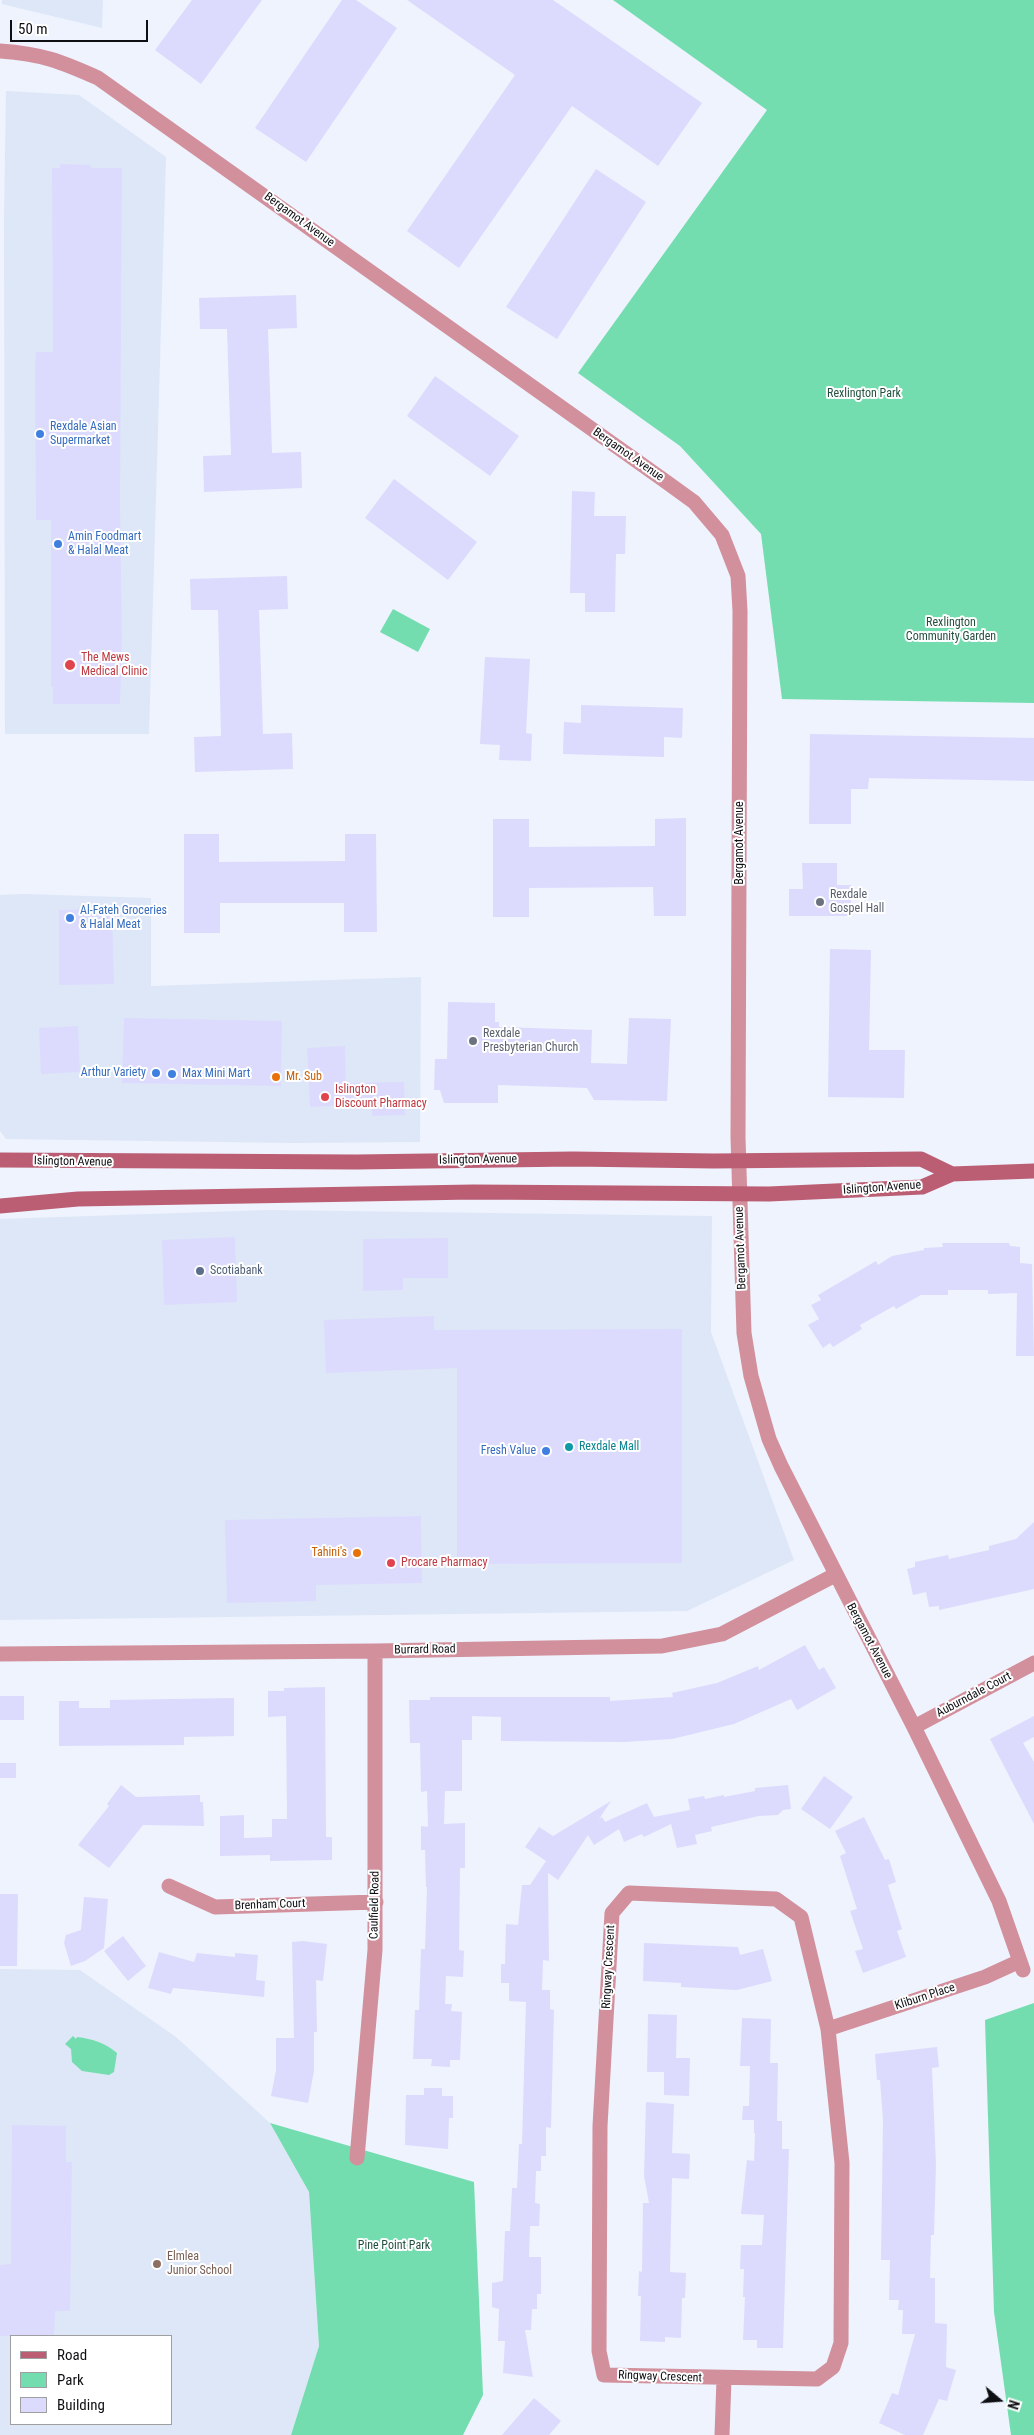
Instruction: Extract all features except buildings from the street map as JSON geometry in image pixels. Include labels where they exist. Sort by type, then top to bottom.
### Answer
[{"type":"main road","name":"Islington Avenue","points":[[0,1160],[124,1163],[573,1159],[739,1161],[921,1159],[952,1174]]},
{"type":"main road","name":"Islington Avenue","points":[[0,1206],[78,1200],[445,1192],[740,1194],[922,1187],[952,1174],[1034,1171]]},
{"type":"street","name":"Bergamot Avenue","points":[[0,51],[59,60],[98,78],[694,502],[722,535],[738,576],[740,611],[739,1161],[744,1333],[751,1376],[769,1439],[835,1575],[914,1727],[999,1901],[1022,1965]]},
{"type":"street","name":"Burrard Road","points":[[0,1654],[375,1651],[662,1646],[722,1634],[835,1575]]},
{"type":"street","name":"Caulfield Road","points":[[357,2158],[375,1950],[375,1651]]},
{"type":"street","name":"Auburndale Court","points":[[914,1727],[1034,1663]]},
{"type":"street","name":"Brenham Court","points":[[169,1886],[215,1907],[376,1902]]},
{"type":"street","name":"Ringway Crescent","points":[[629,1893],[776,1899],[801,1917],[828,2029],[842,2163],[841,2343],[833,2367],[817,2379],[724,2379],[604,2376],[599,2351],[599,2183],[612,1913],[629,1893]]},
{"type":"street","name":"Kliburn Place","points":[[828,2029],[1022,1965]]},
{"type":"street","points":[[722,2435],[724,2379]]},
{"type":"shaded area","points":[[2,0],[103,0],[102,28],[2,4]]},
{"type":"shaded area","points":[[6,91],[79,95],[166,157],[149,734],[5,734],[4,218]]},
{"type":"shaded area","points":[[0,895],[151,898],[151,986],[421,977],[420,1142],[294,1143],[6,1139],[0,1131]]},
{"type":"shaded area","points":[[268,1210],[712,1216],[711,1332],[794,1560],[687,1611],[0,1620],[0,1219]]},
{"type":"shaded area","name":"Elmlea Junior School","points":[[0,1969],[80,1970],[176,2037],[270,2123],[309,2192],[319,2346],[291,2435],[0,2435]]},
{"type":"green space","name":"Rexlington Park","points":[[613,0],[1034,0],[1034,703],[782,699],[761,534],[680,446],[578,373],[767,110]]},
{"type":"green space","points":[[393,609],[430,629],[418,652],[380,632]]},
{"type":"green space","points":[[1034,2003],[1034,2435],[1011,2435],[994,2312],[985,2020]]},
{"type":"green space","points":[[73,2036],[76,2039],[77,2037],[98,2042],[117,2053],[114,2072],[109,2075],[82,2071],[72,2062],[71,2049],[65,2044]]},
{"type":"green space","name":"Pine Point Park","points":[[270,2123],[474,2182],[483,2395],[463,2435],[291,2435],[319,2346],[309,2192]]},
{"type":"place","name":"Rexdale Asian Supermarket","points":[[40,434]]},
{"type":"place","name":"Amin Foodmart & Halal Meat","points":[[58,544]]},
{"type":"place","name":"The Mews Medical Clinic","points":[[70,665]]},
{"type":"place","name":"Rexdale Gospel Hall","points":[[820,902]]},
{"type":"place","name":"Al-Fateh Groceries & Halal Meat","points":[[70,918]]},
{"type":"place","name":"Rexdale Presbyterian Church","points":[[473,1041]]},
{"type":"place","name":"Arthur Variety","points":[[156,1073]]},
{"type":"place","name":"Max Mini Mart","points":[[172,1074]]},
{"type":"place","name":"Mr. Sub","points":[[276,1077]]},
{"type":"place","name":"Islington Discount Pharmacy","points":[[325,1097]]},
{"type":"place","name":"Scotiabank","points":[[200,1271]]},
{"type":"place","name":"Rexdale Mall","points":[[569,1447]]},
{"type":"place","name":"Fresh Value","points":[[546,1451]]},
{"type":"place","name":"Tahini's","points":[[357,1553]]},
{"type":"place","name":"Procare Pharmacy","points":[[391,1563]]},
{"type":"place","name":"Elmlea Junior School","points":[[157,2264]]},
{"type":"park label","name":"Rexlington Community Garden","points":[[951,630]]}]
